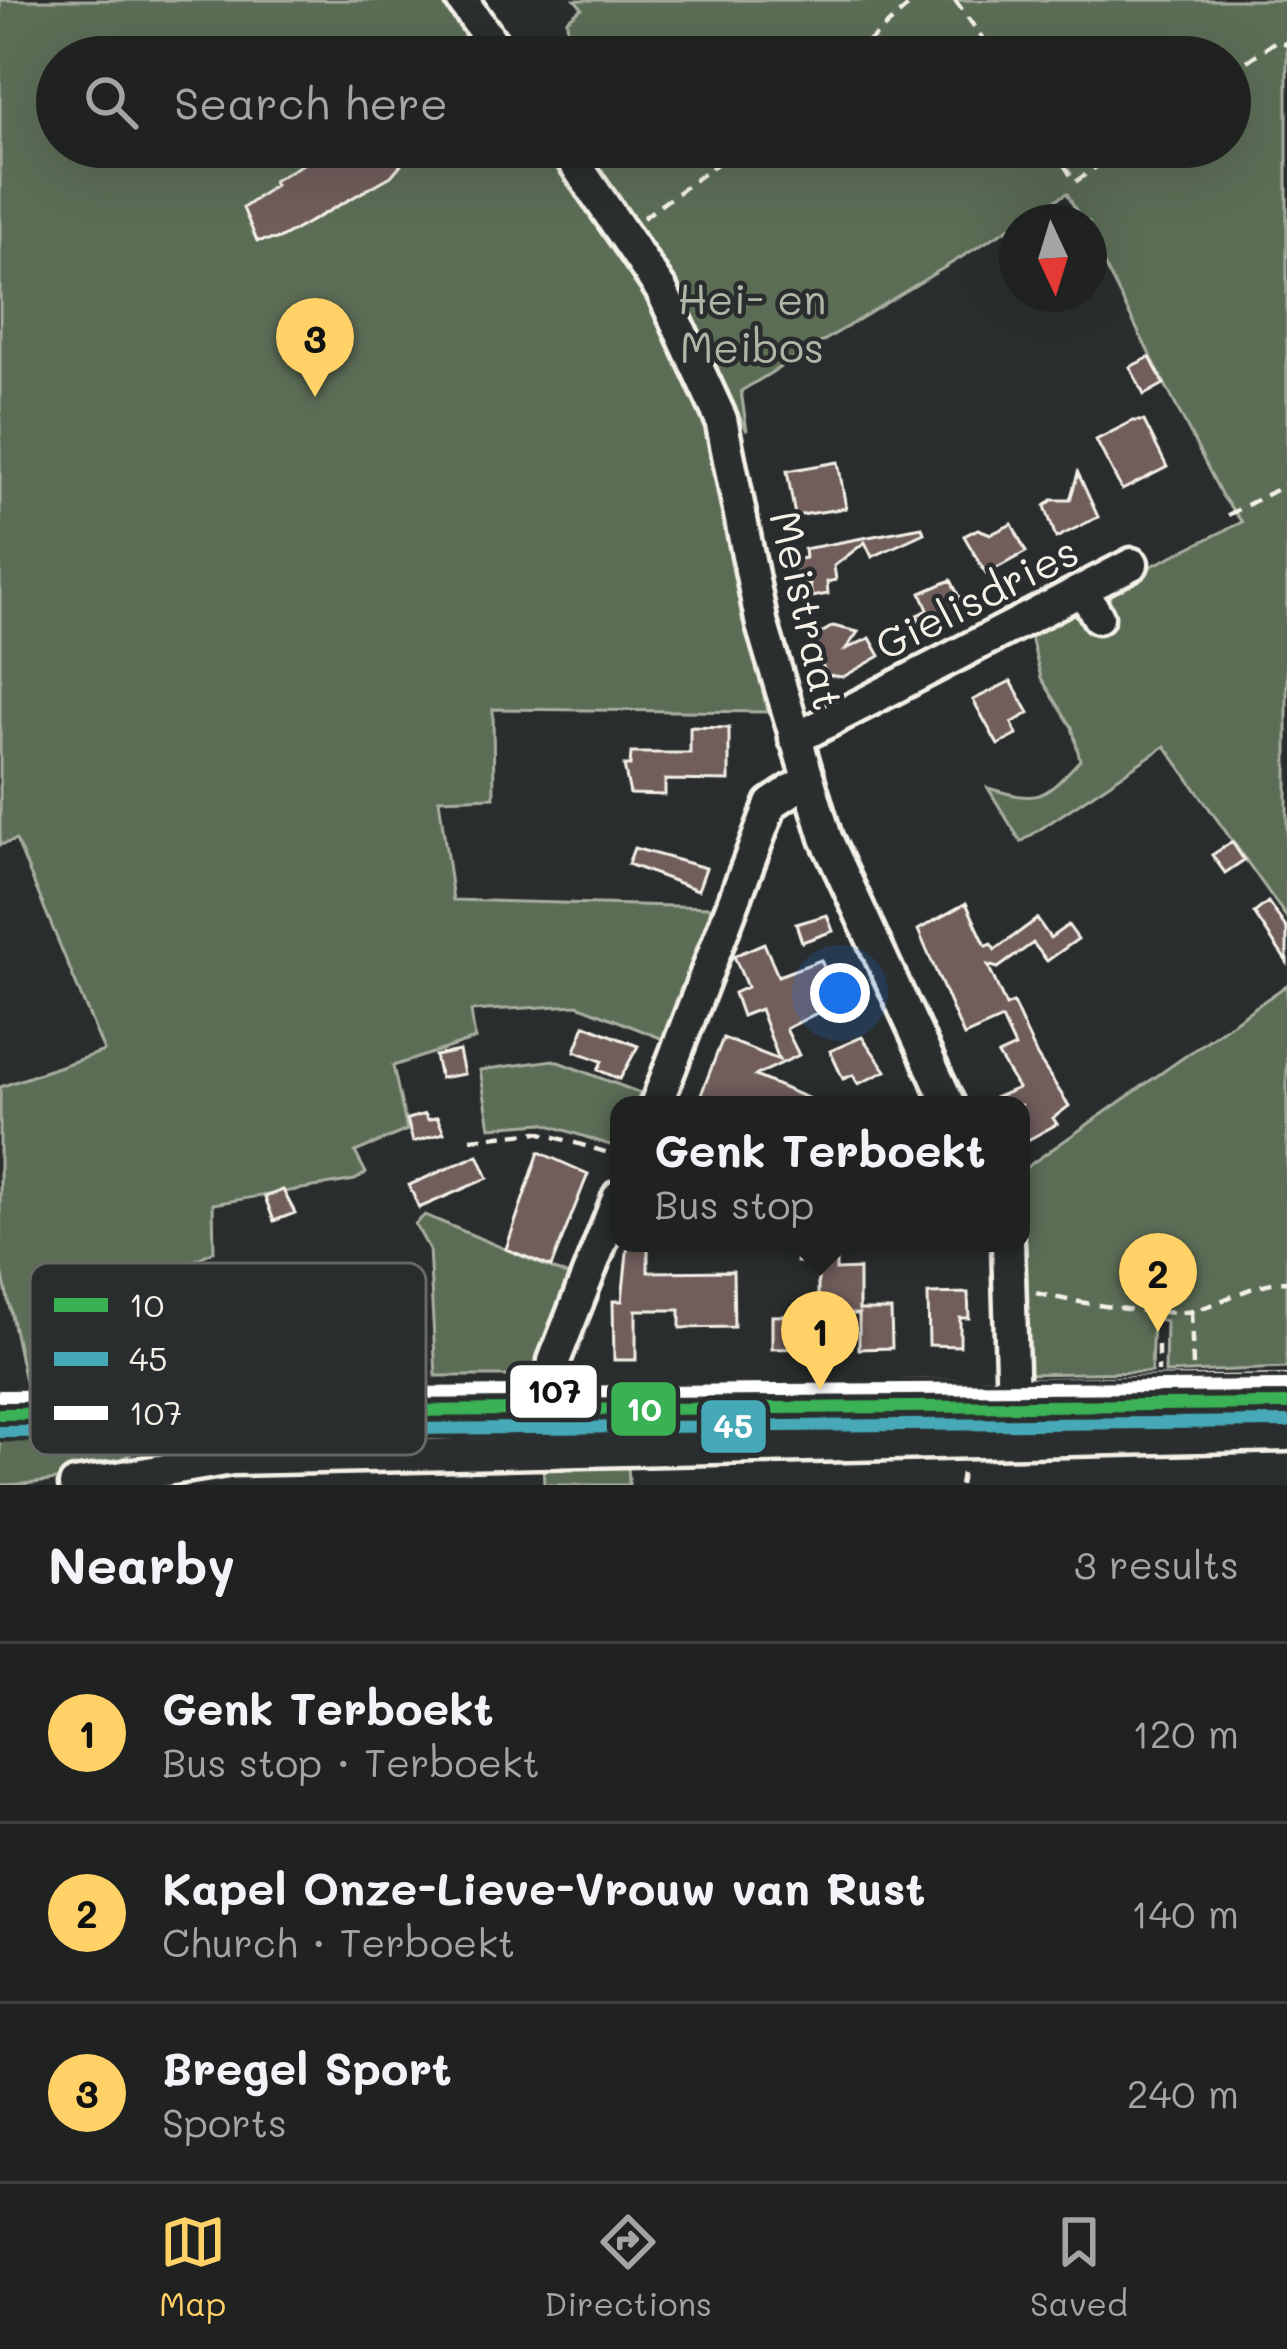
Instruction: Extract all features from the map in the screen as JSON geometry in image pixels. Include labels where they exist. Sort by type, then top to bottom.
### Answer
[{"type":"main road","points":[[426,1409],[1279,1401]]},
{"type":"main road","points":[[0,1414],[30,1414]]},
{"type":"street","points":[[461,0],[487,36]]},
{"type":"street","name":"Meistraat","points":[[578,168],[662,291],[721,419],[762,625],[826,838],[945,1096]]},
{"type":"street","name":"Gielisdries","points":[[795,739],[1090,603],[1132,564]]},
{"type":"street","points":[[659,1096],[771,804],[807,780]]},
{"type":"street","points":[[550,1408],[554,1361],[610,1219]]},
{"type":"street","points":[[1007,1252],[1013,1402]]},
{"type":"street","points":[[497,1449],[498,1408]]},
{"type":"street","points":[[426,1452],[1287,1435]]},
{"type":"street","points":[[75,1485],[232,1459],[338,1455]]},
{"type":"path","points":[[875,36],[915,0]]},
{"type":"path","points":[[955,0],[981,36]]},
{"type":"path","points":[[1251,58],[1277,40],[1287,44]]},
{"type":"path","points":[[639,220],[711,168]]},
{"type":"path","points":[[1066,168],[1075,182],[1095,168]]},
{"type":"path","points":[[1228,514],[1287,484]]},
{"type":"path","points":[[471,1139],[538,1132],[610,1153]]},
{"type":"path","points":[[1018,1288],[1066,1301],[1191,1312],[1264,1283],[1287,1281]]},
{"type":"path","points":[[1191,1312],[1193,1376]]},
{"type":"path","points":[[1158,1346],[1158,1377]]},
{"type":"green space","points":[[0,0],[444,0],[473,36],[36,36],[36,168],[564,168],[650,296],[713,437],[767,712],[493,709],[494,797],[439,799],[453,900],[711,907],[700,958],[663,1039],[578,1005],[471,1011],[475,1039],[393,1066],[407,1130],[355,1152],[366,1173],[355,1180],[213,1204],[214,1251],[189,1263],[30,1263],[30,1381],[25,1381],[0,1262],[0,1087],[104,1051],[16,840],[0,845]]},
{"type":"green space","name":"Hei- en Meibos","points":[[575,0],[1287,0],[1287,918],[1165,746],[1021,842],[988,788],[1020,796],[1040,795],[1080,760],[1072,727],[1041,678],[1029,629],[1068,607],[1109,616],[1108,600],[1121,581],[1242,522],[1222,496],[1107,270],[1107,204],[1073,204],[1067,193],[1049,204],[999,204],[999,234],[741,391],[747,431],[692,321],[588,168],[1251,168],[1251,36],[568,36],[567,20],[582,8]]},
{"type":"green space","points":[[1287,985],[1287,1368],[1165,1373],[1166,1321],[1153,1318],[1151,1372],[1020,1374],[1021,1252],[1030,1252],[1030,1165]]},
{"type":"green space","points":[[553,1060],[640,1093],[610,1096],[610,1145],[543,1123],[490,1127],[480,1070]]},
{"type":"green space","points":[[425,1215],[569,1276],[533,1376],[436,1376],[429,1249],[415,1224]]},
{"type":"green space","points":[[516,1423],[745,1424],[750,1436],[508,1441]]},
{"type":"green space","points":[[30,1427],[30,1455],[128,1455],[109,1466],[62,1479],[0,1485],[0,1428]]},
{"type":"green space","points":[[543,1460],[628,1460],[629,1485],[544,1485]]},
{"type":"building","points":[[296,168],[398,168],[279,239],[257,241],[243,208],[275,185],[273,181]]},
{"type":"building","points":[[1150,357],[1164,384],[1144,395],[1130,367]]},
{"type":"building","points":[[1133,421],[1144,421],[1167,467],[1122,490],[1096,440]]},
{"type":"building","points":[[838,462],[846,508],[795,516],[787,471]]},
{"type":"building","points":[[1078,473],[1098,517],[1056,538],[1045,506],[1052,500],[1070,500]]},
{"type":"building","points":[[1012,524],[1026,552],[986,574],[964,536],[978,529],[991,534]]},
{"type":"building","points":[[922,527],[924,533],[872,557],[865,542],[834,566],[836,580],[827,582],[828,594],[812,597],[810,585],[798,586],[793,560],[805,558],[804,549]]},
{"type":"building","points":[[951,580],[966,612],[924,630],[917,615],[928,610],[921,593]]},
{"type":"building","points":[[833,626],[858,632],[846,649],[870,638],[880,656],[843,677],[827,675],[812,646],[816,636]]},
{"type":"building","points":[[1011,681],[1029,713],[1012,723],[1017,735],[998,745],[973,700]]},
{"type":"building","points":[[690,727],[729,728],[729,781],[665,780],[665,795],[630,794],[624,766],[630,766],[631,753],[690,753]]},
{"type":"building","points":[[1232,842],[1244,860],[1225,873],[1212,855]]},
{"type":"building","points":[[634,848],[706,868],[698,890],[628,864]]},
{"type":"building","points":[[1268,902],[1287,929],[1287,962],[1254,913]]},
{"type":"building","points":[[966,903],[986,946],[991,944],[995,950],[1037,919],[1050,938],[1068,925],[1078,939],[1047,961],[1033,943],[998,968],[988,965],[1006,1006],[1013,1003],[1037,1056],[1069,1106],[1053,1118],[1057,1124],[1030,1139],[1030,1096],[999,1096],[1018,1088],[998,1055],[1015,1047],[1002,1019],[964,1036],[918,930]]},
{"type":"building","points":[[827,915],[833,931],[802,942],[796,924]]},
{"type":"building","points":[[764,943],[778,976],[821,960],[830,983],[821,986],[834,1011],[817,1013],[786,1029],[799,1055],[755,1076],[803,1096],[700,1096],[723,1038],[779,1060],[760,1009],[742,1016],[734,993],[747,987],[734,956]]},
{"type":"building","points":[[585,1025],[638,1046],[620,1079],[598,1070],[602,1061],[575,1051]]},
{"type":"building","points":[[862,1037],[886,1071],[858,1084],[853,1075],[843,1079],[830,1051]]},
{"type":"building","points":[[459,1051],[464,1074],[440,1078],[435,1056]]},
{"type":"building","points":[[425,1114],[428,1120],[437,1117],[444,1133],[413,1142],[407,1119]]},
{"type":"building","points":[[539,1152],[588,1174],[551,1267],[506,1249]]},
{"type":"building","points":[[478,1155],[488,1178],[419,1208],[409,1185]]},
{"type":"building","points":[[283,1190],[295,1213],[274,1221],[265,1197]]},
{"type":"building","points":[[627,1252],[648,1252],[648,1272],[733,1271],[734,1327],[680,1328],[680,1310],[636,1310],[636,1360],[614,1360],[613,1301],[622,1301]]},
{"type":"building","points":[[797,1252],[836,1252],[836,1270],[859,1269],[859,1310],[891,1310],[892,1348],[859,1349],[859,1314],[818,1314],[818,1261],[797,1262]]},
{"type":"building","points":[[968,1293],[969,1318],[960,1318],[960,1346],[929,1345],[928,1294]]},
{"type":"building","points":[[812,1315],[813,1348],[772,1349],[772,1316]]},
{"type":"transit line","name":"107","points":[[426,1393],[1287,1386]]},
{"type":"transit line","name":"107","points":[[0,1396],[30,1396]]},
{"type":"transit line","name":"10","points":[[426,1411],[1287,1404]]},
{"type":"transit line","name":"10","points":[[0,1414],[30,1414]]},
{"type":"transit line","name":"45","points":[[426,1429],[1287,1422]]},
{"type":"transit line","name":"45","points":[[0,1432],[30,1432]]},
{"type":"place","name":"Bregel Sport","points":[[315,397]]},
{"type":"place","name":"Kapel Onze-Lieve-Vrouw van Rust","points":[[1158,1332]]},
{"type":"place","name":"Genk Terboekt","points":[[820,1390]]}]
